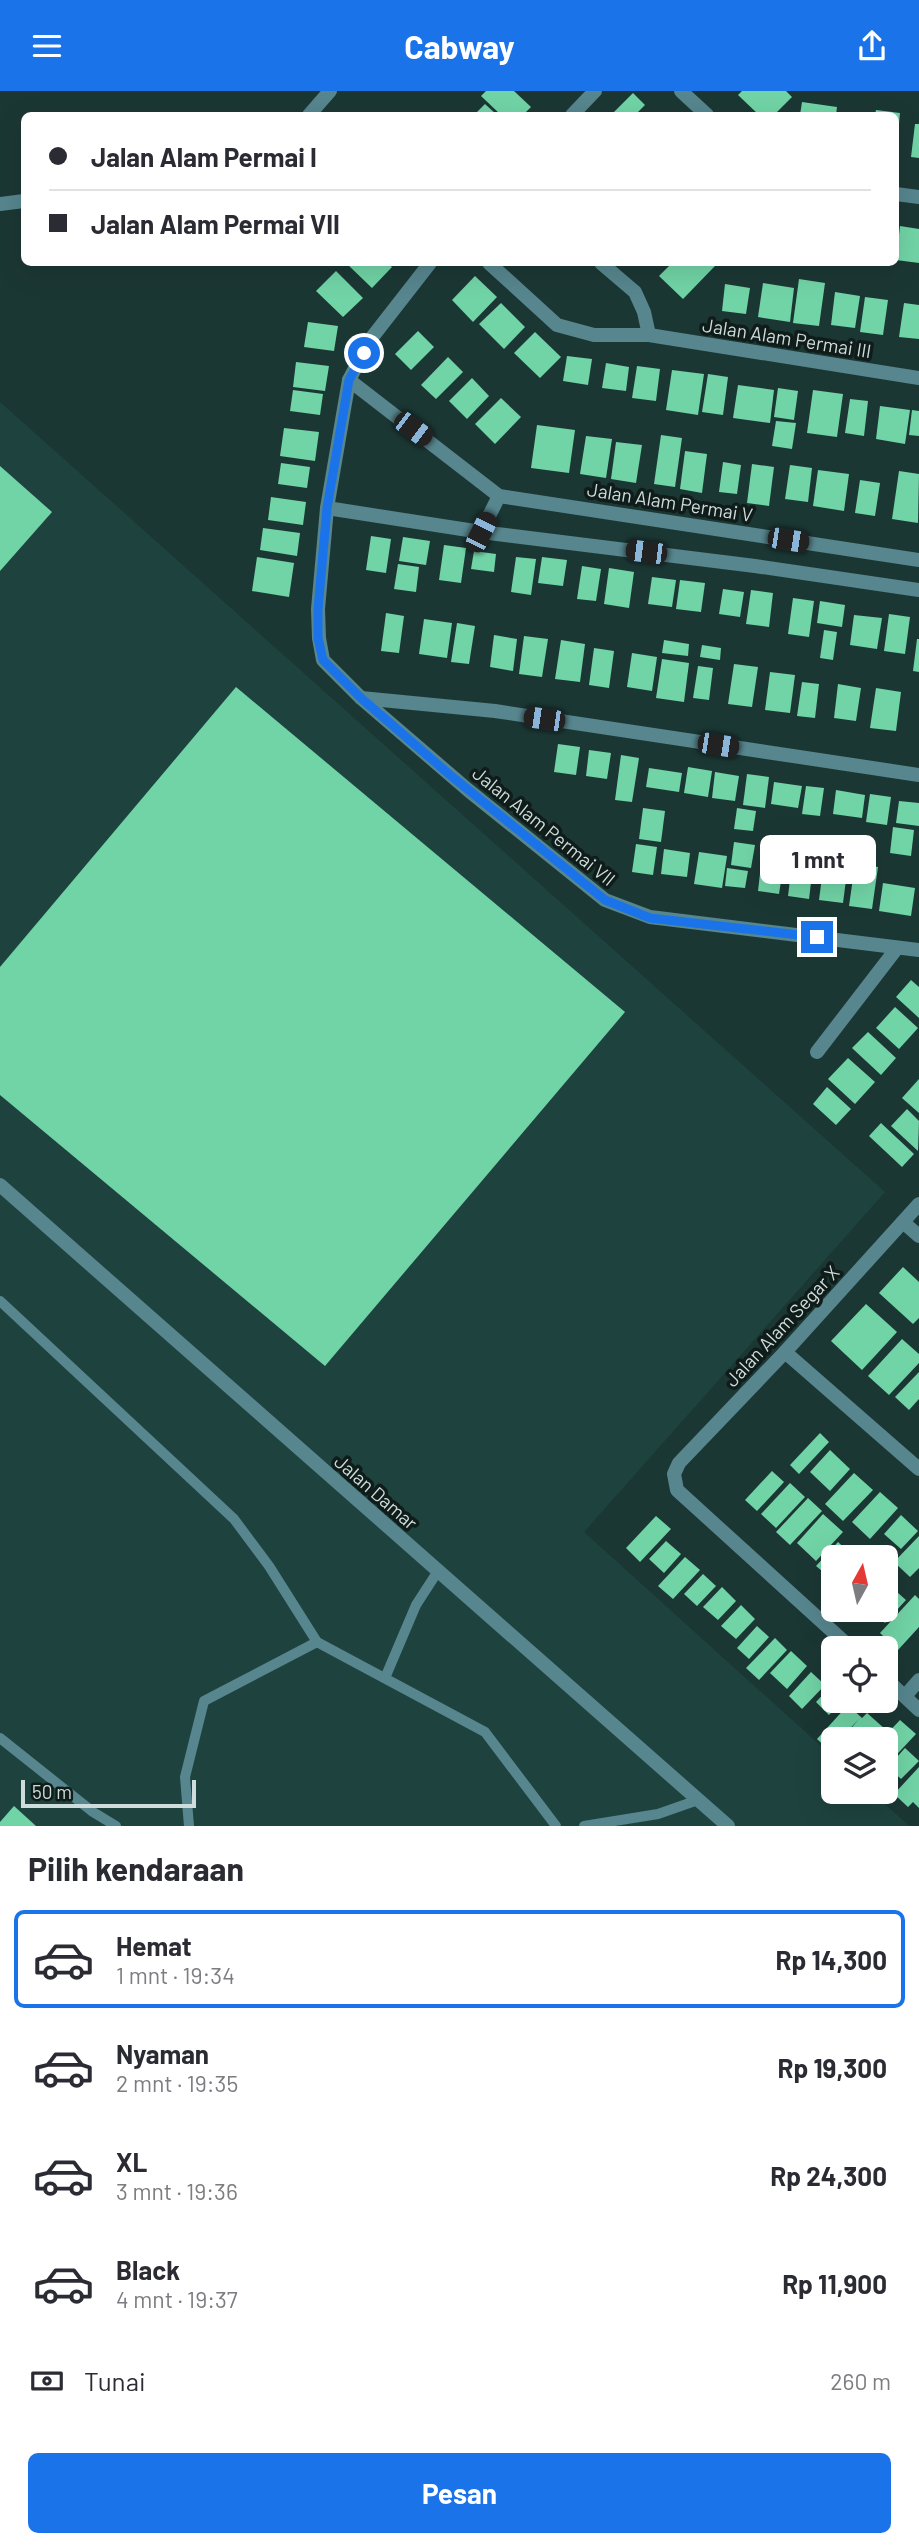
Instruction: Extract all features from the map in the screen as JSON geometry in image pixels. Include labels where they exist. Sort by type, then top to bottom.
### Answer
[{"type":"street","points":[[312,112],[330,91]]},
{"type":"street","points":[[575,112],[595,91]]},
{"type":"street","points":[[681,91],[704,112]]},
{"type":"street","points":[[899,194],[919,197]]},
{"type":"street","points":[[0,204],[21,201]]},
{"type":"street","name":"Jalan Alam Permai VII","points":[[428,266],[370,340],[349,380],[327,508],[318,609],[318,638],[323,660],[361,698],[468,790],[605,900],[650,918],[919,950]]},
{"type":"street","name":"Jalan Alam Permai III","points":[[492,266],[557,325],[594,335],[649,335],[919,378]]},
{"type":"street","points":[[605,266],[635,292],[644,312],[649,335]]},
{"type":"street","name":"Jalan Alam Permai V","points":[[349,380],[499,496],[919,560]]},
{"type":"street","points":[[481,532],[499,496]]},
{"type":"street","points":[[327,508],[481,532],[755,566],[919,590]]},
{"type":"street","points":[[361,698],[495,711],[919,775]]},
{"type":"street","points":[[817,1052],[897,948]]},
{"type":"street","name":"Jalan Damar","points":[[0,1185],[728,1826]]},
{"type":"street","name":"Jalan Alam Segar X","points":[[838,1636],[677,1490],[674,1474],[679,1463],[785,1352],[919,1204]]},
{"type":"street","points":[[903,1222],[919,1236]]},
{"type":"street","points":[[785,1352],[919,1469]]},
{"type":"street","points":[[905,1696],[919,1680]]},
{"type":"street","points":[[898,1690],[919,1710]]},
{"type":"lane","points":[[0,1301],[234,1518],[269,1566],[317,1643],[485,1732],[556,1826]]},
{"type":"lane","points":[[385,1678],[416,1605],[438,1571]]},
{"type":"lane","points":[[189,1826],[185,1777],[204,1701],[317,1643]]},
{"type":"lane","points":[[0,1738],[93,1812],[116,1826]]},
{"type":"lane","points":[[583,1826],[657,1814],[698,1800]]},
{"type":"shaded area","points":[[0,402],[885,1192],[584,1532],[821,1746],[821,1804],[885,1804],[909,1826],[0,1826]]},
{"type":"building","points":[[486,91],[514,91],[531,107],[526,112],[498,112],[481,96]]},
{"type":"building","points":[[742,91],[786,91],[792,97],[777,112],[756,112],[738,95]]},
{"type":"building","points":[[633,93],[645,105],[638,112],[614,112]]},
{"type":"building","points":[[802,102],[837,107],[836,112],[800,112]]},
{"type":"building","points":[[485,104],[494,112],[477,112]]},
{"type":"building","points":[[915,124],[919,124],[919,158],[911,157]]},
{"type":"building","points":[[900,226],[919,229],[919,263],[899,260]]},
{"type":"building","points":[[349,266],[392,267],[372,288]]},
{"type":"building","points":[[669,266],[715,266],[683,299],[659,276]]},
{"type":"building","points":[[336,271],[363,298],[343,317],[316,291]]},
{"type":"building","points":[[475,276],[497,297],[473,322],[452,300]]},
{"type":"building","points":[[799,279],[825,283],[819,326],[793,323]]},
{"type":"building","points":[[763,283],[794,288],[790,322],[758,317]]},
{"type":"building","points":[[725,284],[750,288],[746,314],[722,311]]},
{"type":"building","points":[[835,292],[860,296],[855,328],[831,325]]},
{"type":"building","points":[[865,297],[888,300],[883,335],[860,332]]},
{"type":"building","points":[[501,303],[525,327],[504,349],[479,324]]},
{"type":"building","points":[[904,303],[919,305],[919,339],[899,337]]},
{"type":"building","points":[[308,322],[338,326],[334,351],[304,347]]},
{"type":"building","points":[[418,331],[434,347],[411,370],[395,354]]},
{"type":"building","points":[[535,332],[561,357],[540,378],[514,353]]},
{"type":"building","points":[[567,356],[592,359],[588,385],[563,381]]},
{"type":"building","points":[[448,357],[463,372],[436,399],[421,385]]},
{"type":"building","points":[[296,362],[329,366],[325,391],[293,387]]},
{"type":"building","points":[[606,363],[629,367],[626,391],[602,388]]},
{"type":"building","points":[[637,366],[660,369],[656,401],[632,398]]},
{"type":"building","points":[[672,370],[704,374],[698,415],[666,410]]},
{"type":"building","points":[[708,374],[728,377],[723,415],[702,412]]},
{"type":"building","points":[[472,378],[489,396],[467,419],[449,401]]},
{"type":"building","points":[[738,385],[774,390],[770,423],[733,418]]},
{"type":"building","points":[[778,388],[798,391],[794,420],[774,417]]},
{"type":"building","points":[[293,390],[323,394],[320,415],[290,411]]},
{"type":"building","points":[[813,390],[843,394],[837,437],[807,433]]},
{"type":"building","points":[[501,398],[521,417],[495,444],[475,424]]},
{"type":"building","points":[[850,399],[868,401],[864,436],[845,433]]},
{"type":"building","points":[[880,406],[910,410],[905,444],[876,439]]},
{"type":"building","points":[[912,410],[919,411],[919,436],[909,435]]},
{"type":"building","points":[[776,421],[796,423],[792,449],[772,446]]},
{"type":"building","points":[[537,425],[575,430],[569,473],[531,468]]},
{"type":"building","points":[[284,428],[319,432],[315,461],[280,456]]},
{"type":"building","points":[[661,435],[682,438],[675,487],[654,484]]},
{"type":"building","points":[[586,436],[612,439],[606,478],[580,474]]},
{"type":"building","points":[[616,442],[642,445],[636,483],[611,479]]},
{"type":"building","points":[[685,451],[707,454],[702,493],[680,489]]},
{"type":"building","points":[[723,462],[741,465],[737,494],[719,492]]},
{"type":"building","points":[[281,463],[310,467],[307,488],[278,484]]},
{"type":"building","points":[[752,464],[774,467],[769,506],[747,503]]},
{"type":"building","points":[[790,465],[812,468],[808,502],[785,499]]},
{"type":"building","points":[[0,466],[52,512],[0,571]]},
{"type":"building","points":[[818,470],[849,474],[844,511],[813,506]]},
{"type":"building","points":[[899,471],[919,474],[918,523],[892,519]]},
{"type":"building","points":[[860,480],[880,483],[875,516],[855,513]]},
{"type":"building","points":[[271,497],[306,502],[303,525],[268,520]]},
{"type":"building","points":[[263,528],[300,533],[297,556],[260,550]]},
{"type":"building","points":[[371,536],[391,539],[386,573],[366,570]]},
{"type":"building","points":[[403,537],[430,541],[426,565],[399,561]]},
{"type":"building","points":[[444,545],[466,548],[461,583],[439,580]]},
{"type":"building","points":[[474,551],[496,554],[494,572],[471,569]]},
{"type":"building","points":[[257,557],[294,563],[289,597],[252,591]]},
{"type":"building","points":[[516,557],[536,559],[531,595],[511,592]]},
{"type":"building","points":[[542,557],[567,560],[563,586],[538,583]]},
{"type":"building","points":[[398,564],[419,567],[416,592],[394,589]]},
{"type":"building","points":[[582,566],[601,569],[596,601],[577,599]]},
{"type":"building","points":[[609,568],[634,572],[629,608],[604,604]]},
{"type":"building","points":[[652,577],[676,580],[672,607],[648,604]]},
{"type":"building","points":[[680,580],[705,583],[701,612],[676,609]]},
{"type":"building","points":[[723,589],[744,592],[740,617],[719,614]]},
{"type":"building","points":[[751,590],[773,593],[769,627],[746,624]]},
{"type":"building","points":[[793,598],[814,601],[809,637],[788,634]]},
{"type":"building","points":[[820,601],[845,605],[842,627],[817,623]]},
{"type":"building","points":[[386,613],[404,616],[399,653],[381,651]]},
{"type":"building","points":[[889,614],[910,617],[905,654],[884,651]]},
{"type":"building","points":[[854,615],[882,618],[877,649],[850,645]]},
{"type":"building","points":[[424,619],[452,623],[447,658],[419,654]]},
{"type":"building","points":[[457,623],[475,626],[469,664],[451,662]]},
{"type":"building","points":[[824,630],[837,632],[833,660],[820,658]]},
{"type":"building","points":[[494,635],[517,639],[513,671],[490,667]]},
{"type":"building","points":[[524,636],[548,639],[542,677],[519,674]]},
{"type":"building","points":[[919,639],[919,672],[913,671]]},
{"type":"building","points":[[561,640],[585,644],[580,682],[555,679]]},
{"type":"building","points":[[664,640],[689,644],[688,656],[662,653]]},
{"type":"building","points":[[702,645],[721,648],[720,660],[700,657]]},
{"type":"building","points":[[594,648],[614,651],[609,688],[589,685]]},
{"type":"building","points":[[632,653],[657,657],[652,691],[627,687]]},
{"type":"building","points":[[662,659],[689,663],[684,702],[656,698]]},
{"type":"building","points":[[734,664],[758,667],[752,707],[728,704]]},
{"type":"building","points":[[698,666],[713,668],[709,700],[693,698]]},
{"type":"building","points":[[770,672],[795,675],[790,713],[765,710]]},
{"type":"building","points":[[802,682],[819,684],[815,718],[797,716]]},
{"type":"building","points":[[838,684],[861,688],[856,721],[834,718]]},
{"type":"building","points":[[236,687],[625,1012],[325,1366],[0,1095],[0,967]]},
{"type":"building","points":[[876,688],[901,692],[896,731],[870,728]]},
{"type":"building","points":[[558,744],[580,747],[576,775],[554,772]]},
{"type":"building","points":[[589,750],[611,753],[607,779],[586,776]]},
{"type":"building","points":[[621,755],[639,758],[632,802],[615,800]]},
{"type":"building","points":[[688,767],[712,771],[708,797],[684,793]]},
{"type":"building","points":[[649,768],[682,773],[679,792],[646,787]]},
{"type":"building","points":[[715,772],[739,776],[735,801],[712,798]]},
{"type":"building","points":[[747,774],[769,777],[765,808],[743,805]]},
{"type":"building","points":[[774,782],[802,786],[798,808],[771,804]]},
{"type":"building","points":[[806,786],[824,788],[820,816],[802,814]]},
{"type":"building","points":[[836,790],[865,795],[862,818],[833,814]]},
{"type":"building","points":[[870,794],[891,797],[887,825],[866,822]]},
{"type":"building","points":[[899,801],[919,803],[919,826],[896,823]]},
{"type":"building","points":[[643,808],[665,811],[661,842],[639,839]]},
{"type":"building","points":[[737,808],[756,811],[753,831],[734,829]]},
{"type":"building","points":[[893,827],[914,830],[911,856],[890,853]]},
{"type":"building","points":[[734,842],[755,845],[751,868],[731,865]]},
{"type":"building","points":[[765,843],[783,846],[781,863],[762,861]]},
{"type":"building","points":[[636,844],[657,847],[653,875],[632,872]]},
{"type":"building","points":[[826,846],[850,849],[843,903],[819,900]]},
{"type":"building","points":[[664,849],[690,853],[687,877],[661,874]]},
{"type":"building","points":[[699,852],[727,856],[722,888],[694,884]]},
{"type":"building","points":[[793,855],[814,858],[809,899],[788,896]]},
{"type":"building","points":[[855,864],[878,867],[872,909],[849,906]]},
{"type":"building","points":[[761,865],[783,868],[779,894],[758,891]]},
{"type":"building","points":[[727,868],[748,871],[745,888],[725,886]]},
{"type":"building","points":[[883,883],[915,888],[911,916],[879,911]]},
{"type":"building","points":[[911,980],[919,987],[919,1018],[896,997]]},
{"type":"building","points":[[895,1007],[918,1028],[899,1049],[876,1028]]},
{"type":"building","points":[[868,1032],[896,1058],[881,1075],[852,1048]]},
{"type":"building","points":[[848,1058],[875,1082],[855,1104],[828,1079]]},
{"type":"building","points":[[919,1079],[919,1113],[902,1098]]},
{"type":"building","points":[[827,1087],[851,1109],[836,1125],[813,1104]]},
{"type":"building","points":[[907,1109],[919,1121],[918,1151],[891,1126]]},
{"type":"building","points":[[881,1123],[914,1154],[902,1167],[869,1136]]},
{"type":"building","points":[[903,1267],[919,1282],[919,1318],[913,1324],[879,1293]]},
{"type":"building","points":[[866,1304],[897,1332],[862,1370],[831,1341]]},
{"type":"building","points":[[902,1339],[919,1354],[919,1363],[889,1395],[868,1376]]},
{"type":"building","points":[[919,1372],[919,1399],[909,1410],[895,1397]]},
{"type":"building","points":[[820,1433],[829,1442],[799,1474],[790,1465]]},
{"type":"building","points":[[830,1450],[850,1469],[830,1491],[810,1472]]},
{"type":"building","points":[[772,1471],[784,1482],[757,1511],[745,1500]]},
{"type":"building","points":[[854,1473],[873,1490],[843,1521],[825,1504]]},
{"type":"building","points":[[790,1483],[805,1497],[776,1528],[761,1514]]},
{"type":"building","points":[[880,1492],[898,1508],[870,1539],[852,1522]]},
{"type":"building","points":[[808,1498],[822,1511],[790,1545],[776,1532]]},
{"type":"building","points":[[823,1514],[843,1532],[831,1545],[821,1545],[821,1556],[816,1561],[797,1543]]},
{"type":"building","points":[[901,1515],[918,1531],[901,1549],[884,1534]]},
{"type":"building","points":[[656,1516],[671,1529],[640,1562],[626,1548]]},
{"type":"building","points":[[919,1536],[919,1568],[910,1577],[898,1566],[898,1558]]},
{"type":"building","points":[[666,1541],[681,1554],[664,1573],[649,1559]]},
{"type":"building","points":[[685,1557],[700,1570],[673,1599],[658,1586]]},
{"type":"building","points":[[703,1574],[716,1586],[697,1606],[684,1594]]},
{"type":"building","points":[[722,1587],[736,1601],[718,1620],[703,1607]]},
{"type":"building","points":[[898,1593],[906,1600],[898,1609]]},
{"type":"building","points":[[915,1595],[919,1599],[919,1627],[898,1650],[898,1636],[883,1636],[880,1633],[890,1622],[898,1622],[898,1613]]},
{"type":"building","points":[[741,1605],[755,1619],[736,1639],[721,1626]]},
{"type":"building","points":[[757,1626],[769,1637],[749,1659],[737,1648]]},
{"type":"building","points":[[775,1638],[787,1650],[759,1680],[746,1668]]},
{"type":"building","points":[[791,1651],[807,1666],[787,1689],[770,1673]]},
{"type":"building","points":[[811,1672],[821,1681],[821,1689],[802,1709],[789,1696]]},
{"type":"building","points":[[841,1713],[857,1713],[862,1718],[867,1713],[883,1727],[852,1727],[859,1719],[851,1727],[828,1727]]},
{"type":"building","points":[[900,1720],[916,1734],[898,1753],[898,1727],[893,1727]]},
{"type":"building","points":[[905,1748],[919,1761],[901,1779],[898,1776],[898,1756]]},
{"type":"building","points":[[919,1767],[919,1808],[913,1802],[908,1807],[898,1798],[898,1790]]},
{"type":"building","points":[[14,1806],[36,1826],[0,1826],[0,1822]]},
{"type":"route","points":[[364,353],[349,380],[327,508],[318,609],[318,638],[323,660],[361,698],[450,775],[605,900],[650,918],[817,937]]}]
